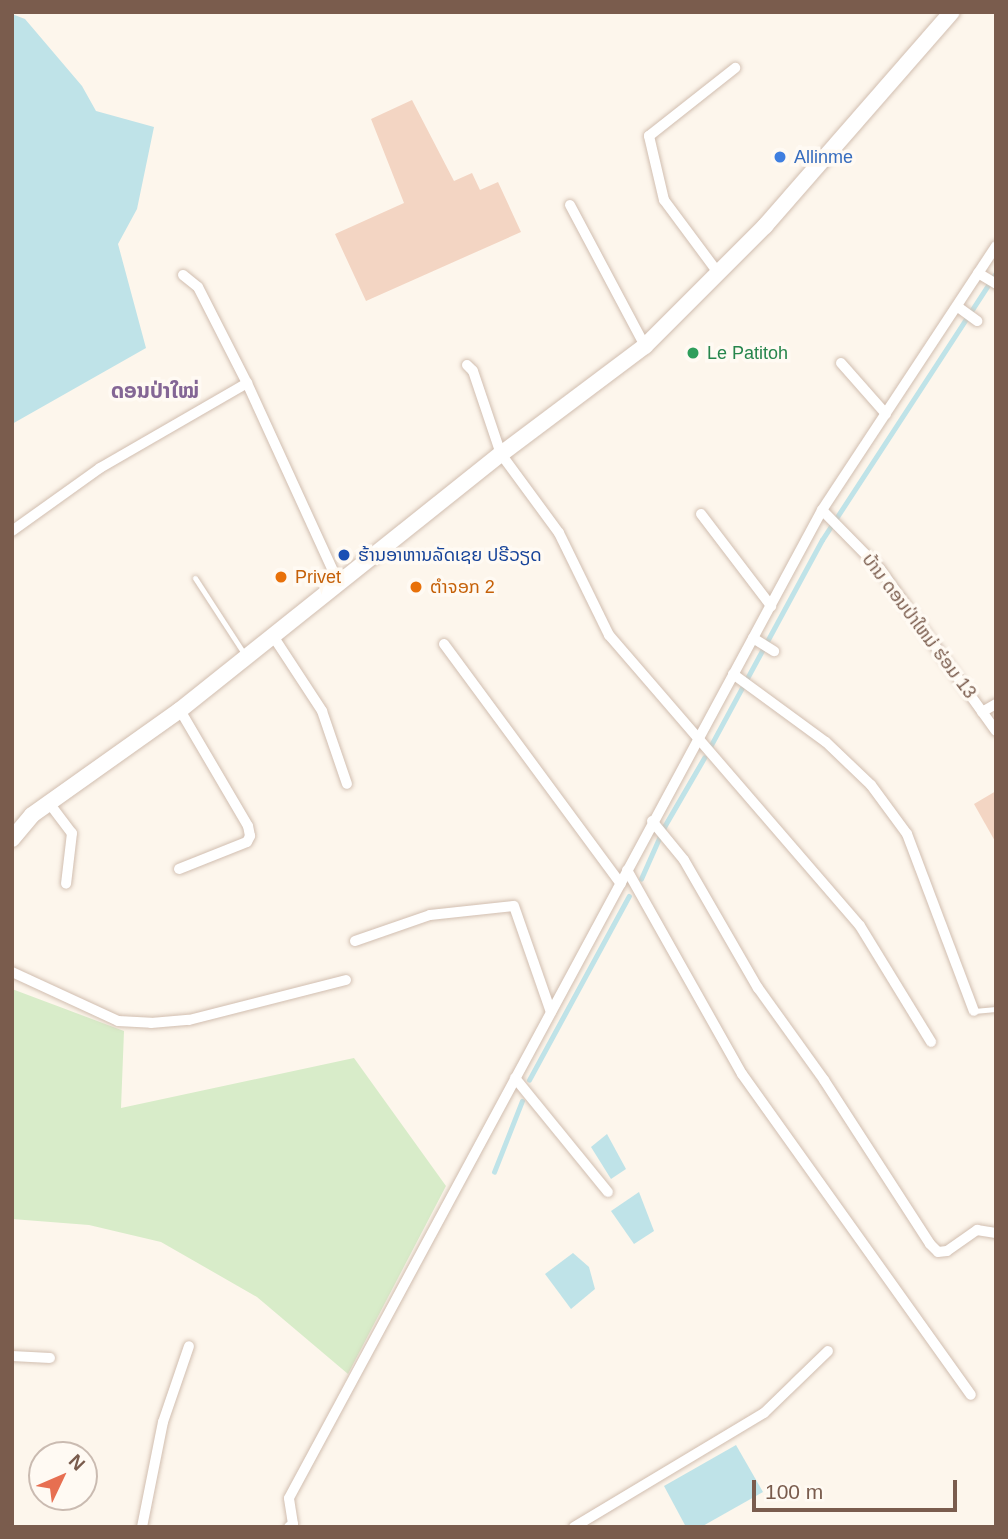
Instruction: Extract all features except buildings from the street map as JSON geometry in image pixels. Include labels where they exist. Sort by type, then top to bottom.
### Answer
[{"type":"street","points":[[12,839],[32,815],[180,710],[501,454],[645,346],[719,274],[952,12]]},
{"type":"street","points":[[719,274],[664,200],[649,136],[735,68]]},
{"type":"street","points":[[570,205],[645,346]]},
{"type":"street","points":[[292,1526],[289,1498],[627,870],[655,825],[696,738],[736,676],[764,645],[771,606],[829,517],[886,414],[961,309],[996,246]]},
{"type":"street","points":[[981,274],[995,283]]},
{"type":"street","points":[[183,275],[198,287],[247,383],[339,584]]},
{"type":"street","points":[[961,309],[976,320]]},
{"type":"street","points":[[841,363],[886,414]]},
{"type":"street","points":[[467,365],[473,371],[501,454],[559,533],[609,635],[860,926],[931,1042]]},
{"type":"street","points":[[12,531],[100,468],[247,383]]},
{"type":"street","points":[[701,514],[771,606]]},
{"type":"street","name":"ບ້ານ ດອນປ່າໃຫມ່ ຮ່ອມ 13","points":[[829,517],[900,594],[996,732]]},
{"type":"street","points":[[273,636],[321,711],[347,784]]},
{"type":"street","points":[[444,644],[621,884]]},
{"type":"street","points":[[736,676],[826,742],[872,785],[907,834],[974,1011]]},
{"type":"street","points":[[982,712],[996,704]]},
{"type":"street","points":[[179,869],[247,842],[250,836],[248,826],[180,710]]},
{"type":"street","points":[[49,803],[72,833],[66,884]]},
{"type":"street","points":[[655,825],[668,841],[758,988],[824,1080],[930,1244],[938,1252],[947,1251],[977,1230],[996,1233]]},
{"type":"street","points":[[627,870],[742,1074],[971,1395]]},
{"type":"street","points":[[355,941],[430,915],[514,906],[551,1012]]},
{"type":"street","points":[[12,972],[118,1021],[150,1023],[189,1020],[346,981]]},
{"type":"street","points":[[515,1079],[608,1192]]},
{"type":"street","points":[[142,1527],[163,1423],[189,1346]]},
{"type":"street","points":[[574,1527],[764,1413],[828,1352]]},
{"type":"street","points":[[12,1356],[50,1358]]},
{"type":"lane","points":[[195,578],[247,657]]},
{"type":"lane","points":[[974,1011],[996,1009]]},
{"type":"green space","points":[[12,989],[124,1031],[121,1108],[354,1058],[446,1186],[348,1374],[257,1297],[161,1242],[89,1225],[12,1219]]},
{"type":"water","points":[[12,14],[25,19],[82,86],[96,111],[154,127],[137,209],[118,244],[146,348],[12,424]]},
{"type":"water","points":[[607,1134],[626,1169],[611,1179],[591,1147]]},
{"type":"water","points":[[639,1192],[654,1231],[634,1244],[611,1211]]},
{"type":"water","points":[[573,1253],[589,1267],[595,1289],[571,1309],[545,1274]]},
{"type":"water","points":[[736,1445],[763,1492],[701,1527],[686,1527],[664,1486]]},
{"type":"waterway","points":[[710,747],[822,540],[996,273]]},
{"type":"waterway","points":[[641,879],[664,827],[704,758]]},
{"type":"waterway","points":[[529,1080],[629,896]]},
{"type":"waterway","points":[[494,1172],[522,1101]]},
{"type":"place","name":"Allinme","points":[[780,157]]},
{"type":"place","name":"Le Patitoh","points":[[693,353]]},
{"type":"place","name":"ຮ້ານອາຫານລັດເຊຍ ປຣີວຽດ","points":[[344,555]]},
{"type":"place","name":"Privet","points":[[281,577]]},
{"type":"place","name":"ຕຳຈອກ 2","points":[[416,587]]},
{"type":"district","name":"ດອນປ່າໃໝ່","points":[[155,391]]}]
